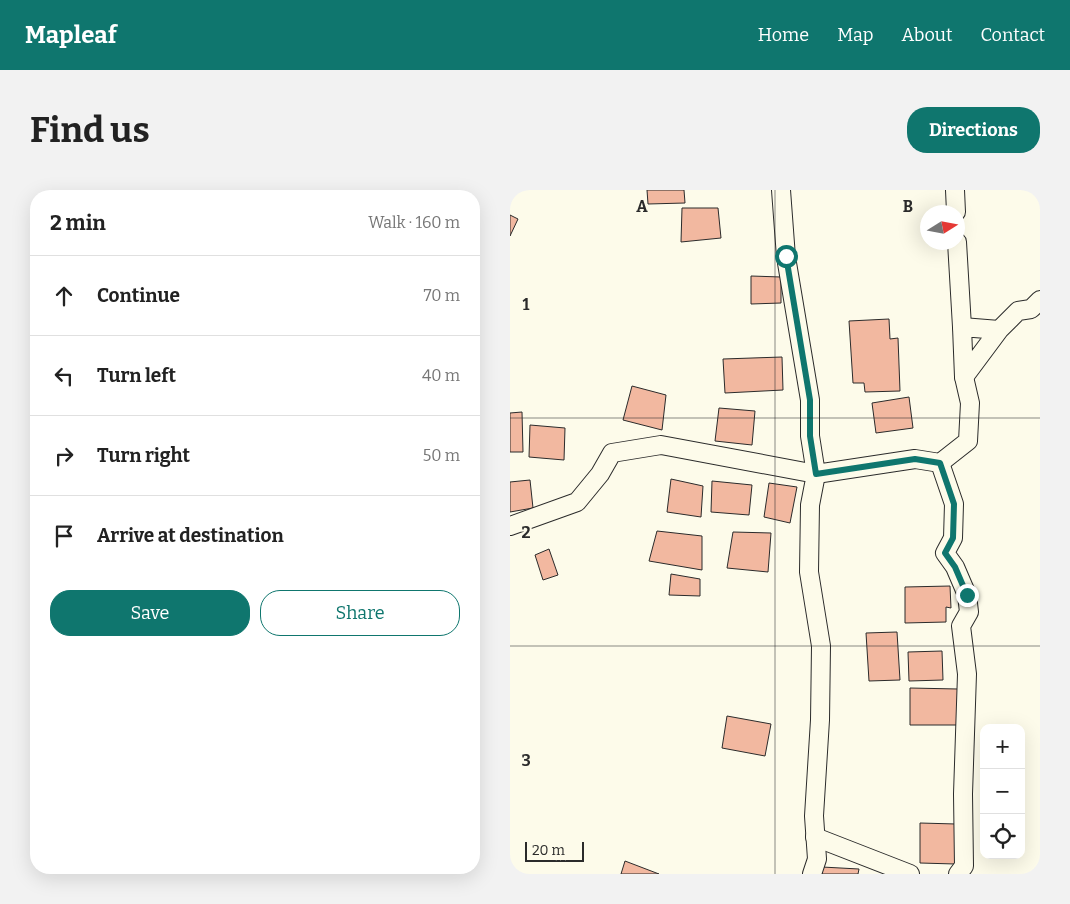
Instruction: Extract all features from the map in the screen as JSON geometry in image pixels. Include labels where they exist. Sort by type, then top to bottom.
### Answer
[{"type":"street","points":[[781,190],[786,256],[810,400],[810,436],[816,474],[810,505],[809,572],[821,646],[820,720],[814,816],[816,860],[812,874]]},
{"type":"street","points":[[954,190],[955,205]]},
{"type":"street","points":[[510,526],[577,502],[600,474],[612,454],[661,446],[816,474],[915,459],[940,463],[968,441],[970,403],[964,377],[957,250]]},
{"type":"street","points":[[964,377],[999,330],[1018,311],[1031,309],[1040,300]]},
{"type":"street","points":[[962,327],[999,330]]},
{"type":"street","points":[[940,463],[954,504],[953,538],[945,553],[955,567],[967,595],[970,612],[962,626],[967,674],[963,794],[964,866],[958,874]]},
{"type":"street","points":[[815,837],[910,874]]},
{"type":"building","points":[[647,190],[684,190],[685,203],[648,204]]},
{"type":"building","points":[[682,208],[718,208],[721,238],[681,242]]},
{"type":"building","points":[[510,215],[518,219],[510,236]]},
{"type":"building","points":[[751,276],[781,277],[781,303],[751,304]]},
{"type":"building","points":[[889,319],[890,339],[898,338],[900,391],[865,392],[864,383],[853,383],[849,321]]},
{"type":"building","points":[[782,357],[783,390],[725,393],[723,359]]},
{"type":"building","points":[[632,386],[666,395],[662,430],[623,420]]},
{"type":"building","points":[[909,397],[913,428],[876,433],[872,403]]},
{"type":"building","points":[[719,408],[755,411],[752,445],[715,441]]},
{"type":"building","points":[[522,412],[523,452],[510,452],[510,413]]},
{"type":"building","points":[[530,425],[565,428],[564,460],[529,457]]},
{"type":"building","points":[[671,479],[703,486],[701,517],[667,512]]},
{"type":"building","points":[[530,480],[533,508],[510,512],[510,482]]},
{"type":"building","points":[[712,481],[752,485],[749,515],[711,512]]},
{"type":"building","points":[[769,483],[797,487],[790,523],[764,517]]},
{"type":"building","points":[[657,531],[702,536],[702,570],[649,561]]},
{"type":"building","points":[[733,532],[771,533],[768,572],[727,568]]},
{"type":"building","points":[[549,549],[558,575],[543,580],[535,555]]},
{"type":"building","points":[[671,574],[700,579],[700,596],[669,595]]},
{"type":"building","points":[[950,586],[951,608],[946,607],[946,622],[905,623],[905,587]]},
{"type":"building","points":[[897,632],[900,680],[869,681],[866,633]]},
{"type":"building","points":[[942,651],[943,680],[909,681],[908,652]]},
{"type":"building","points":[[910,688],[958,689],[958,725],[910,725]]},
{"type":"building","points":[[727,716],[771,724],[765,756],[722,748]]},
{"type":"building","points":[[920,823],[956,824],[955,864],[920,863]]},
{"type":"building","points":[[625,861],[659,874],[621,874]]},
{"type":"building","points":[[822,867],[859,869],[858,874],[822,874]]},
{"type":"route","points":[[786,256],[810,400],[810,436],[816,474],[915,459],[940,463],[954,504],[953,538],[945,553],[955,567],[967,595]]}]
